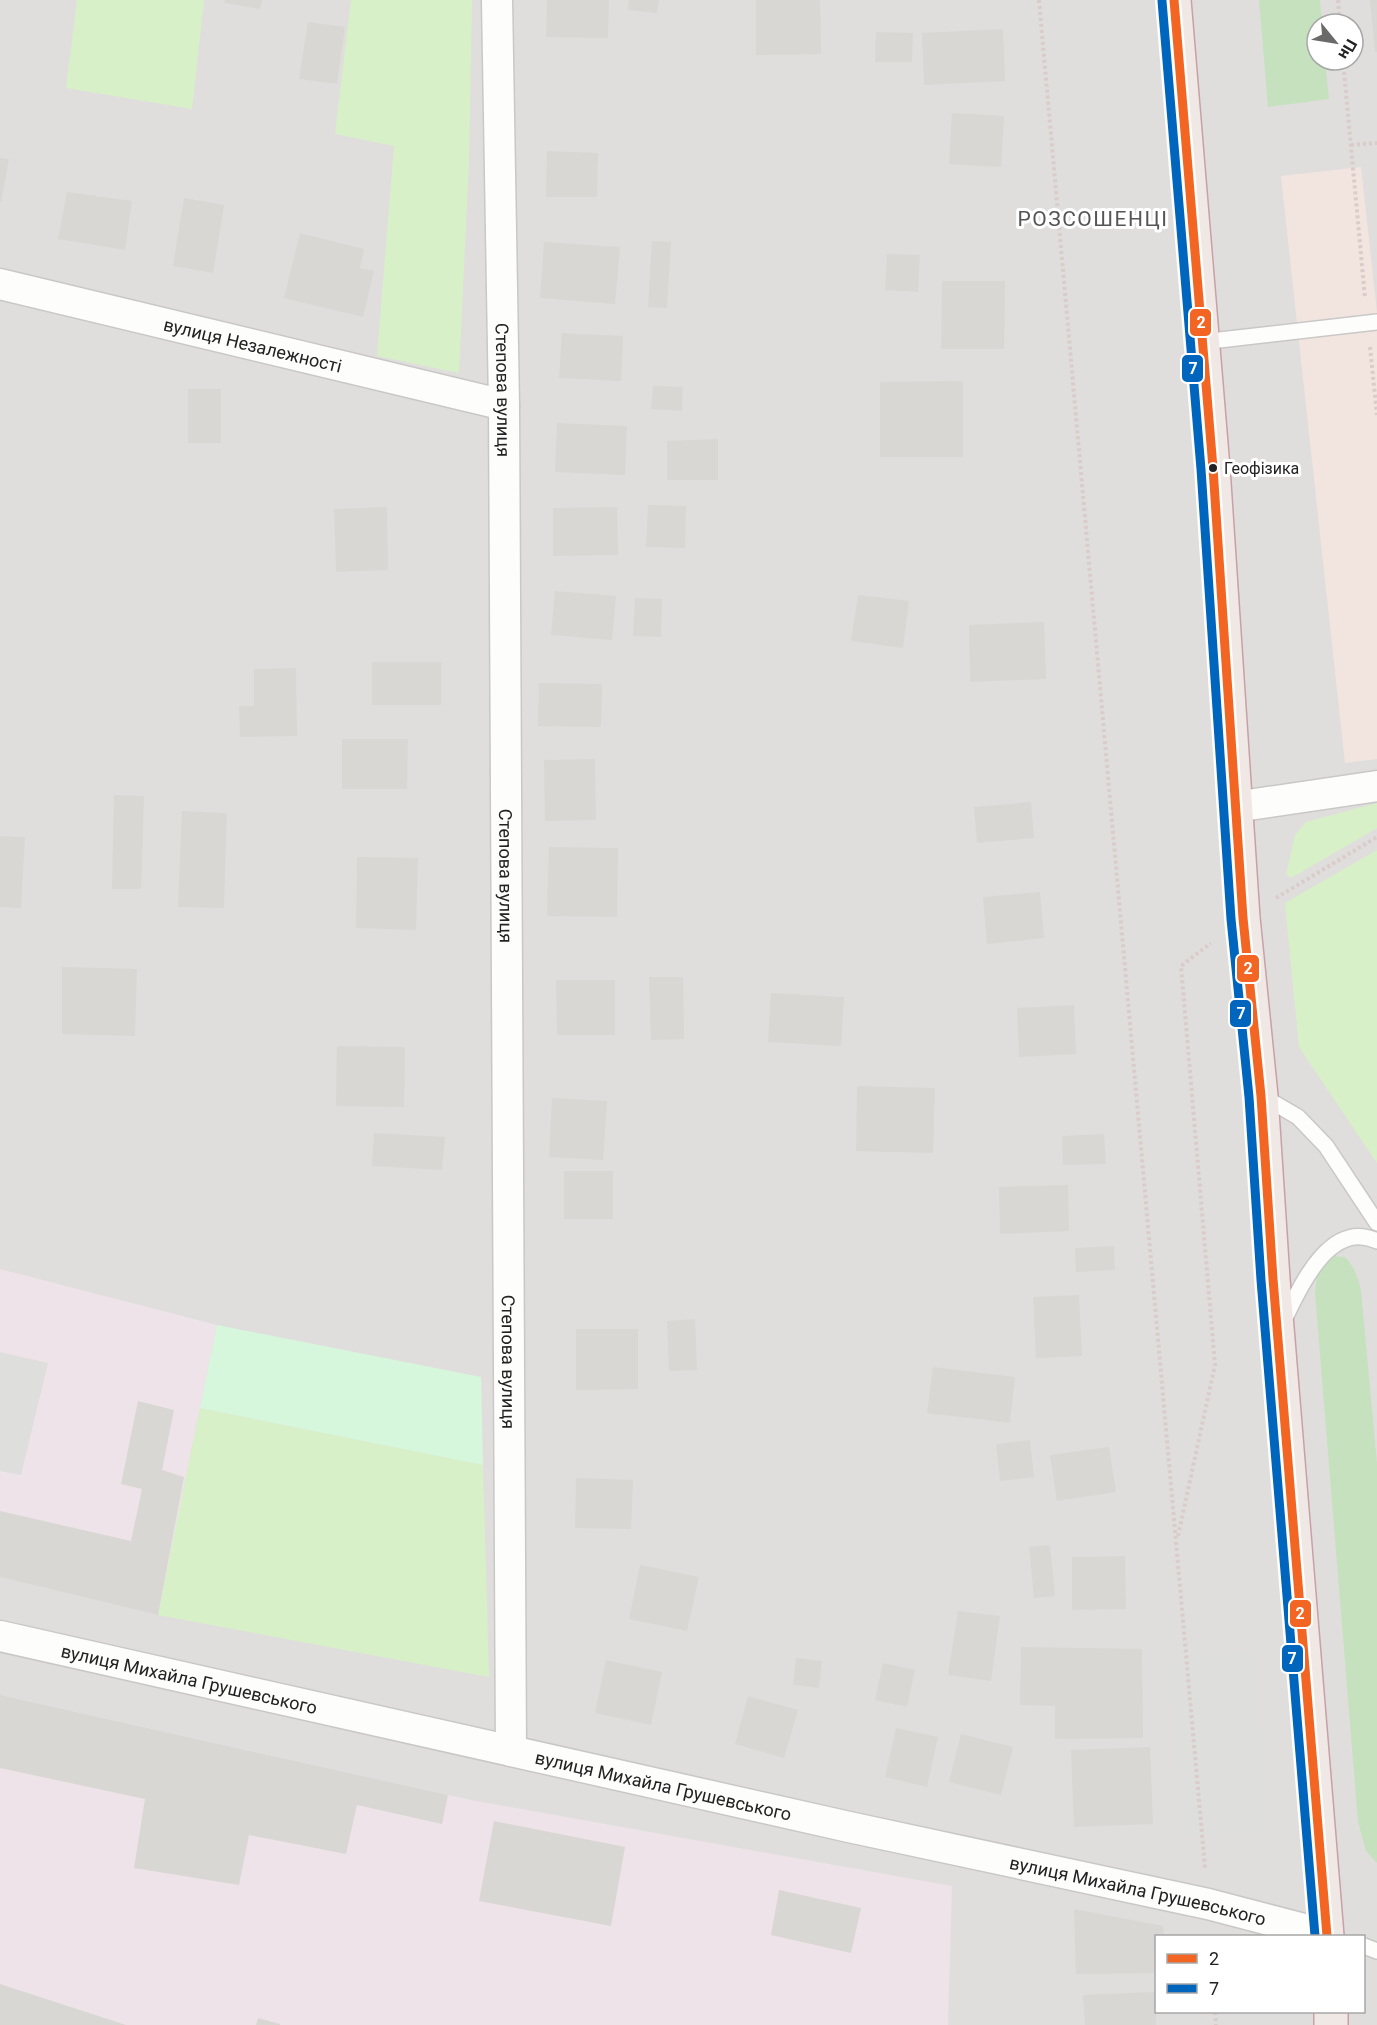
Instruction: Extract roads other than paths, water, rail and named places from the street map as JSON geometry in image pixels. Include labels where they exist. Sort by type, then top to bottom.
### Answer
[{"type":"highway","points":[[1174,0],[1213,468],[1243,918],[1261,1096],[1278,1333],[1328,1935]]},
{"type":"street","name":"Степова вулиця","points":[[497,0],[504,405],[511,1751]]},
{"type":"street","name":"вулиця Незалежності","points":[[0,284],[504,405]]},
{"type":"street","points":[[1235,807],[1377,786]]},
{"type":"street","name":"вулиця Михайла Грушевського","points":[[0,1636],[1208,1904],[1324,1935]]},
{"type":"lane","points":[[1202,342],[1372,322]]},
{"type":"lane","points":[[1261,1096],[1298,1117],[1326,1146],[1377,1223]]},
{"type":"lane","points":[[1278,1333],[1302,1284],[1322,1255],[1336,1244],[1350,1238],[1368,1236],[1377,1240]]},
{"type":"place","name":"Геофізика","points":[[1213,468]]},
{"type":"district","name":"РОЗСОШЕНЦІ","points":[[1093,219]]}]
